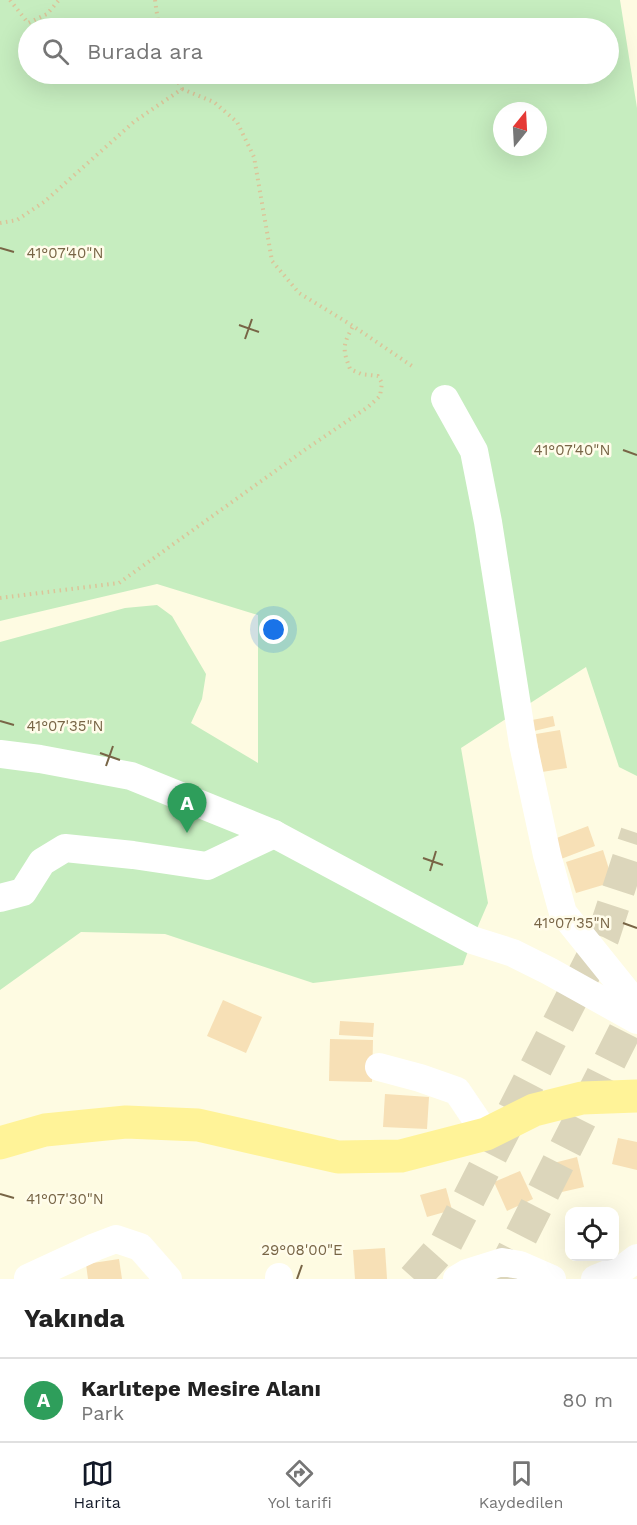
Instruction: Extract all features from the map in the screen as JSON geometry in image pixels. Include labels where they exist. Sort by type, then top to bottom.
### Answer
[{"type":"main road","points":[[0,1143],[45,1130],[126,1122],[198,1125],[338,1157],[401,1156],[486,1134],[534,1110],[582,1098],[637,1096]]},
{"type":"street","points":[[445,399],[474,451],[489,522],[522,744],[563,913],[634,991]]},
{"type":"street","points":[[0,754],[131,776],[274,834],[472,940],[513,953],[637,1020]]},
{"type":"street","points":[[0,898],[23,892],[42,862],[65,848],[207,866],[274,834]]},
{"type":"street","points":[[379,1066],[457,1090],[486,1134]]},
{"type":"street","points":[[28,1278],[116,1239],[140,1247],[168,1279]]},
{"type":"street","points":[[458,1279],[466,1273],[502,1262],[520,1265],[552,1279]]},
{"type":"street","points":[[595,1279],[628,1268]]},
{"type":"path","points":[[10,0],[24,18]]},
{"type":"path","points":[[38,18],[46,14],[59,0]]},
{"type":"path","points":[[155,0],[158,18]]},
{"type":"path","points":[[180,84],[182,88],[214,102],[237,122],[254,156],[272,261],[299,293],[412,366]]},
{"type":"path","points":[[0,223],[17,220],[44,202],[135,121],[182,88]]},
{"type":"path","points":[[0,598],[119,583],[368,407],[380,396],[382,383],[378,376],[361,374],[350,369],[344,354],[345,342],[353,327]]},
{"type":"green space","points":[[0,0],[620,0],[637,108],[637,776],[619,767],[586,667],[461,748],[488,903],[463,965],[313,983],[165,934],[81,932],[0,990],[0,642],[125,608],[157,605],[172,616],[206,674],[202,699],[191,723],[258,763],[258,615],[157,584],[0,621]]},
{"type":"building","points":[[553,716],[555,726],[534,731],[532,720]]},
{"type":"building","points":[[560,730],[567,768],[542,772],[536,734]]},
{"type":"building","points":[[588,826],[595,846],[561,859],[554,839]]},
{"type":"building","points":[[603,850],[613,882],[576,893],[566,862]]},
{"type":"building","points":[[223,1000],[262,1017],[246,1053],[207,1036]]},
{"type":"building","points":[[340,1021],[374,1023],[373,1037],[339,1035]]},
{"type":"building","points":[[330,1039],[373,1040],[372,1082],[329,1081]]},
{"type":"building","points":[[385,1094],[429,1097],[427,1129],[383,1127]]},
{"type":"building","points":[[618,1138],[637,1142],[637,1170],[612,1164]]},
{"type":"building","points":[[577,1157],[584,1187],[553,1194],[546,1165]]},
{"type":"building","points":[[520,1171],[533,1199],[507,1211],[494,1182]]},
{"type":"building","points":[[446,1188],[452,1210],[427,1217],[420,1195]]},
{"type":"building","points":[[385,1248],[387,1279],[355,1279],[353,1250]]},
{"type":"building","points":[[119,1259],[122,1279],[88,1279],[86,1264]]},
{"type":"tunnel","points":[[414,1279],[446,1243],[603,937],[637,833]]},
{"type":"tunnel","points":[[498,1279],[637,1007]]},
{"type":"place","name":"Karlıtepe Mesire Alanı","points":[[187,833]]}]
